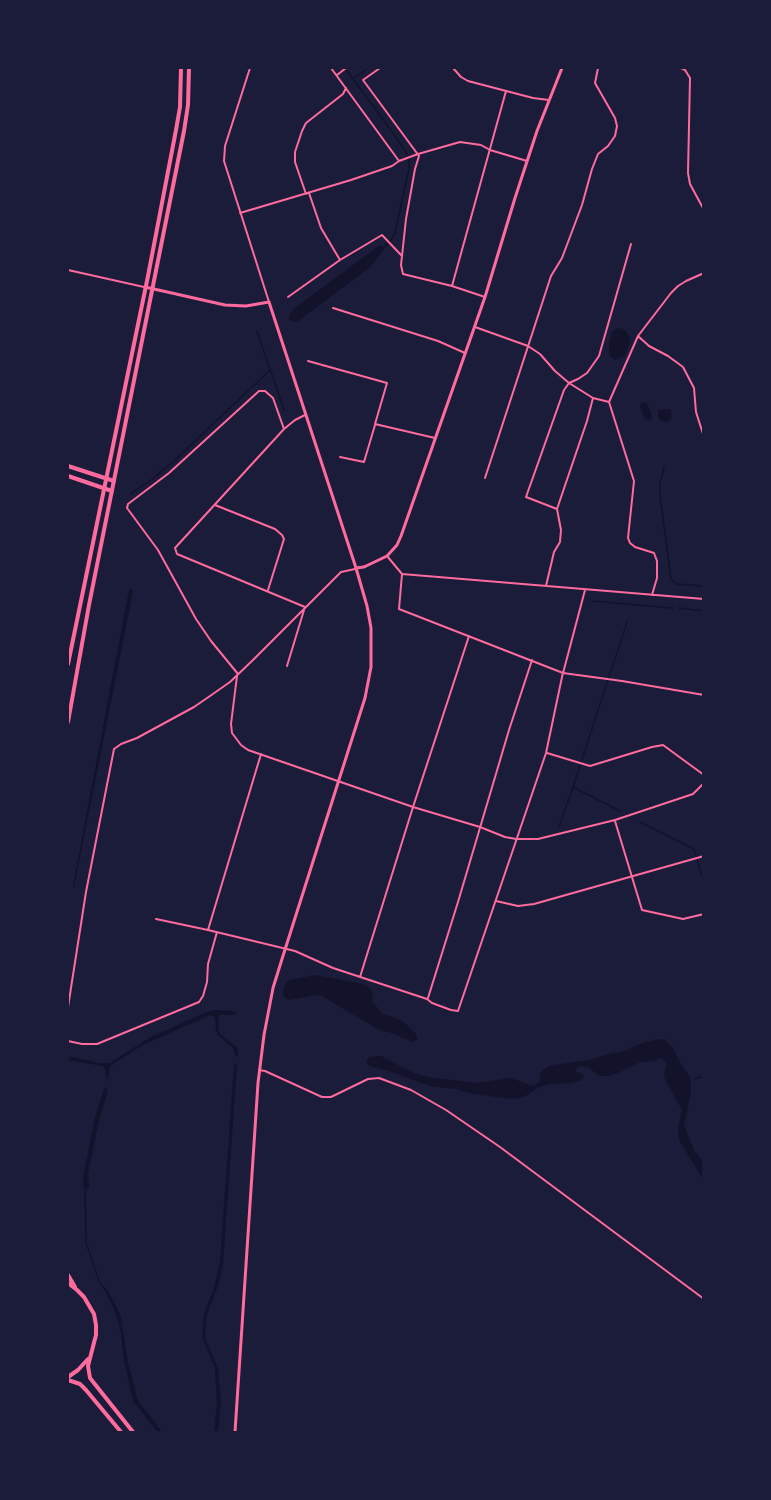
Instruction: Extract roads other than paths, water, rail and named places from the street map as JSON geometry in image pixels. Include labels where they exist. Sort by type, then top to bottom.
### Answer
[{"type":"main road","points":[[68,664],[180,107],[182,68]]},
{"type":"main road","points":[[68,722],[184,131],[188,105],[189,68]]},
{"type":"main road","points":[[356,568],[364,567],[387,556],[397,545],[401,536],[485,297],[527,160],[562,68]]},
{"type":"main road","points":[[145,287],[225,305],[246,306],[268,302],[356,568],[371,628],[371,667],[365,698],[273,988],[268,1014],[259,1070],[235,1432]]},
{"type":"main road","points":[[68,466],[114,481]]},
{"type":"main road","points":[[68,476],[112,491]]},
{"type":"main road","points":[[68,1275],[90,1305],[96,1325],[96,1335],[88,1366],[90,1377],[133,1432]]},
{"type":"main road","points":[[68,1283],[77,1290]]},
{"type":"main road","points":[[90,1356],[68,1378],[86,1390],[121,1432]]},
{"type":"street","points":[[250,68],[225,146],[225,166],[268,302]]},
{"type":"street","points":[[331,68],[399,161]]},
{"type":"street","points":[[337,75],[346,68]]},
{"type":"street","points":[[380,68],[363,80],[418,154],[406,219],[401,265],[403,274],[485,297]]},
{"type":"street","points":[[453,68],[468,81],[549,100]]},
{"type":"street","points":[[485,478],[552,276],[562,258],[582,205],[592,169],[598,154],[615,136],[617,126],[615,118],[594,83],[598,68]]},
{"type":"street","points":[[681,68],[690,78],[688,173],[690,184],[704,210]]},
{"type":"street","points":[[340,260],[321,228],[295,162],[295,152],[306,123],[343,94],[346,88]]},
{"type":"street","points":[[452,286],[506,91]]},
{"type":"street","points":[[240,213],[308,194],[392,166],[418,154],[460,142],[470,142],[527,160]]},
{"type":"street","points":[[288,297],[340,260],[382,235],[402,256]]},
{"type":"street","points":[[557,509],[526,497],[564,390],[569,383],[587,373],[599,356],[631,244]]},
{"type":"street","points":[[68,270],[145,287]]},
{"type":"street","points":[[652,595],[657,578],[657,561],[654,553],[635,547],[628,538],[634,481],[609,402],[638,336],[678,286],[704,273]]},
{"type":"street","points":[[333,308],[438,341],[465,353]]},
{"type":"street","points":[[474,327],[528,346],[540,354],[569,383],[592,398],[609,402]]},
{"type":"street","points":[[638,336],[649,346],[683,367],[694,388],[696,412],[704,437]]},
{"type":"street","points":[[308,361],[387,383],[364,462],[340,457]]},
{"type":"street","points":[[238,674],[196,619],[158,550],[127,508],[128,504],[169,473],[260,392],[265,391],[273,398],[284,429]]},
{"type":"street","points":[[546,586],[554,552],[560,542],[561,530],[557,509],[587,421],[592,398]]},
{"type":"street","points":[[305,414],[284,429],[175,548],[177,554],[305,607]]},
{"type":"street","points":[[375,424],[435,438]]},
{"type":"street","points":[[215,504],[275,529],[282,535],[284,539],[267,591]]},
{"type":"street","points":[[387,556],[402,574],[399,609],[563,673],[704,695]]},
{"type":"street","points":[[68,1007],[86,892],[114,749],[194,707],[230,682],[341,572],[356,568]]},
{"type":"street","points":[[402,574],[704,599]]},
{"type":"street","points":[[156,919],[295,951],[333,968],[458,1011],[546,753],[563,673],[585,590]]},
{"type":"street","points":[[287,666],[305,607]]},
{"type":"street","points":[[360,977],[469,636]]},
{"type":"street","points":[[427,999],[508,730],[532,660]]},
{"type":"street","points":[[238,674],[231,724],[232,733],[248,750],[505,837],[538,839],[615,820],[693,794],[704,783]]},
{"type":"street","points":[[68,686],[74,687]]},
{"type":"street","points":[[546,753],[590,766],[663,745],[704,775]]},
{"type":"street","points":[[208,930],[261,754]]},
{"type":"street","points":[[615,820],[642,910],[683,919],[704,914]]},
{"type":"street","points":[[496,901],[518,906],[534,904],[704,856]]},
{"type":"street","points":[[68,1041],[98,1044],[199,1002],[207,982],[208,964],[217,932]]},
{"type":"street","points":[[259,1070],[322,1097],[331,1097],[368,1079],[379,1078],[411,1090],[446,1110],[500,1147],[704,1299]]},
{"type":"waterway","points":[[354,78],[368,68]]},
{"type":"waterway","points":[[347,71],[407,154]]},
{"type":"waterway","points":[[384,247],[395,233],[409,159]]},
{"type":"waterway","points":[[257,331],[284,410]]},
{"type":"waterway","points":[[130,494],[174,461],[270,370]]},
{"type":"waterway","points":[[664,467],[660,496],[671,579],[676,584],[704,586]]},
{"type":"waterway","points":[[592,601],[673,608]]},
{"type":"waterway","points":[[679,608],[704,611]]},
{"type":"waterway","points":[[559,827],[627,622]]},
{"type":"waterway","points":[[573,787],[620,811]]},
{"type":"waterway","points":[[640,822],[694,849],[704,883]]},
{"type":"waterway","points":[[694,1079],[704,1076]]},
{"type":"waterway","points":[[85,1187],[86,1243],[103,1287]]}]
